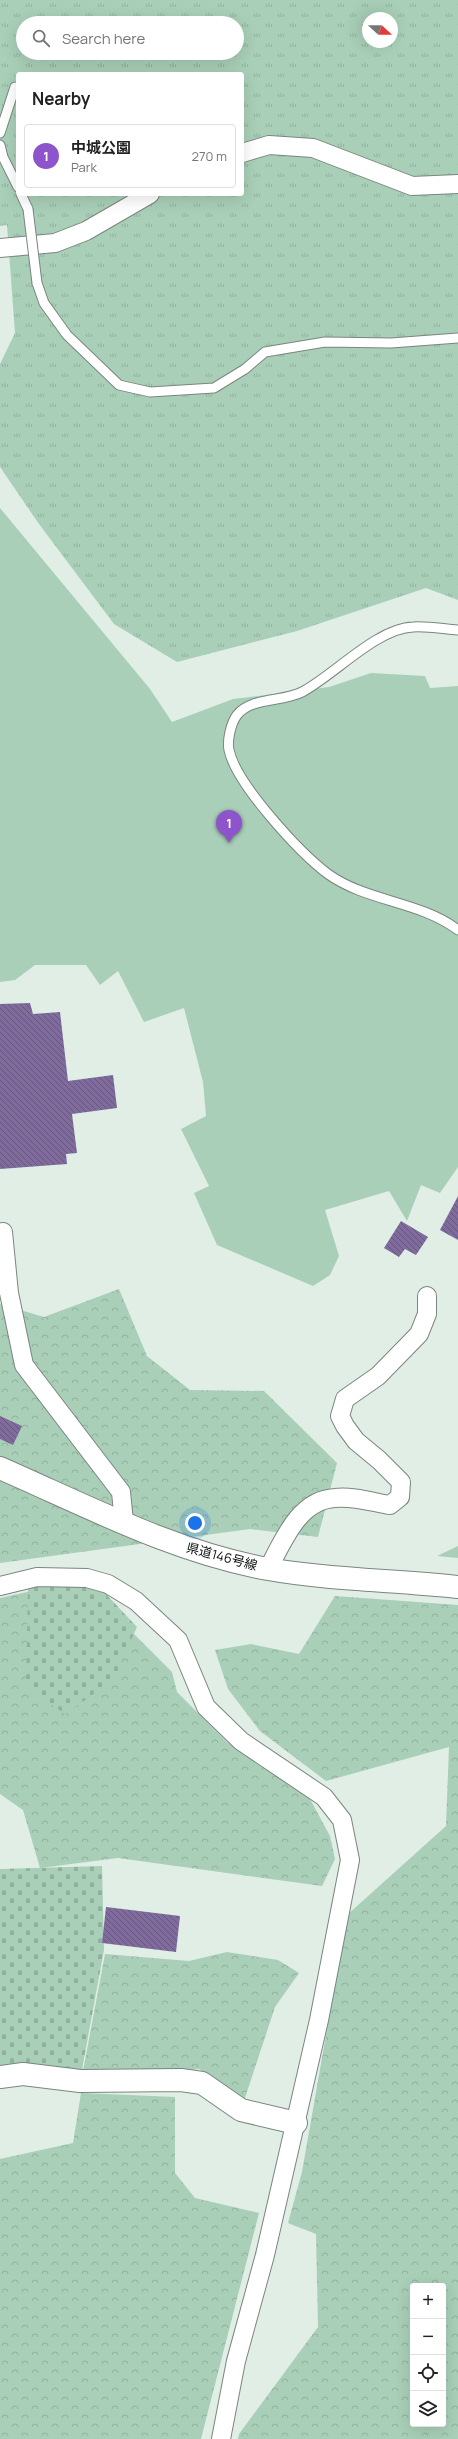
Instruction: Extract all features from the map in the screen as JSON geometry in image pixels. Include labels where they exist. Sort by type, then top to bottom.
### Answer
[{"type":"main road","name":"県道146号線","points":[[0,1468],[168,1541],[219,1557],[268,1569],[458,1587]]},
{"type":"main road","points":[[0,2077],[23,2074],[80,2081],[181,2080],[202,2083],[241,2110],[296,2124]]},
{"type":"street","points":[[244,152],[269,145],[313,148],[412,186],[458,184]]},
{"type":"street","points":[[0,248],[55,243],[86,231],[147,196]]},
{"type":"street","points":[[3,1232],[9,1293],[24,1365],[121,1492],[124,1522]]},
{"type":"street","points":[[268,1569],[297,1516],[313,1505],[332,1498],[346,1498],[390,1505],[400,1497],[401,1482],[379,1460],[356,1441],[340,1416],[345,1399],[378,1376],[419,1334],[427,1314],[427,1296]]},
{"type":"street","points":[[0,1586],[37,1577],[87,1578],[108,1584],[136,1601],[178,1640],[206,1706],[241,1741],[324,1797],[342,1820],[350,1860],[319,2020],[265,2255],[236,2361],[221,2439]]},
{"type":"lane","points":[[0,133],[15,87]]},
{"type":"lane","points":[[0,145],[3,157],[16,183]]},
{"type":"lane","points":[[22,196],[28,209],[37,283],[44,303],[67,335],[119,385],[150,392],[214,388],[245,369],[265,352],[325,342],[391,343],[458,338]]},
{"type":"lane","points":[[458,630],[411,627],[388,635],[356,652],[318,684],[297,695],[252,705],[237,715],[230,731],[229,750],[243,778],[278,828],[328,874],[356,889],[443,918],[458,930]]},
{"type":"green space","points":[[0,0],[458,0],[458,600],[426,588],[297,631],[177,662],[114,624],[39,524],[0,467],[0,364],[15,333],[7,225],[0,226]]},
{"type":"green space","points":[[0,508],[150,689],[172,722],[233,699],[329,687],[371,673],[425,676],[430,688],[458,686],[458,1167],[440,1193],[421,1185],[407,1221],[389,1191],[325,1210],[339,1256],[330,1275],[313,1286],[217,1245],[194,1193],[209,1186],[181,1129],[206,1116],[203,1082],[184,1008],[144,1022],[118,971],[100,985],[86,965],[35,965],[15,980],[0,982]]},
{"type":"green space","points":[[119,1289],[147,1356],[190,1390],[264,1391],[337,1463],[318,1537],[250,1529],[0,1563],[0,1304],[44,1317]]},
{"type":"green space","points":[[458,1546],[458,1558],[437,1556]]},
{"type":"green space","points":[[84,1582],[103,1591],[137,1627],[112,1681],[65,1714],[26,1686],[28,1587]]},
{"type":"green space","points":[[27,1592],[133,1633],[172,1672],[177,1692],[228,1743],[310,1799],[330,1836],[335,1859],[322,1886],[118,1858],[40,1868],[23,1810],[0,1794],[0,1598]]},
{"type":"green space","points":[[335,1596],[458,1605],[458,2439],[238,2439],[239,2434],[318,2327],[316,2234],[288,2223],[302,2172],[347,1915],[446,1826],[449,1747],[326,1781],[260,1731],[228,1689],[215,1650],[251,1644],[299,1654]]},
{"type":"green space","points":[[102,1866],[104,1950],[81,2075],[0,2071],[0,1869]]},
{"type":"green space","points":[[227,1952],[278,1960],[299,1973],[275,2007],[243,2104],[199,2069],[170,2072],[83,2071],[105,1954],[189,1961]]},
{"type":"green space","points":[[81,2093],[175,2097],[175,2173],[195,2198],[259,2213],[201,2439],[0,2439],[0,2159],[73,2143]]},
{"type":"building","points":[[30,1003],[33,1014],[60,1012],[68,1081],[113,1075],[117,1108],[72,1114],[77,1153],[66,1154],[67,1164],[0,1169],[0,1004]]},
{"type":"building","points":[[458,1196],[458,1240],[440,1230]]},
{"type":"building","points":[[401,1221],[428,1237],[416,1255],[405,1249],[399,1257],[384,1248]]},
{"type":"building","points":[[0,1416],[22,1426],[13,1445],[0,1439]]},
{"type":"building","points":[[106,1907],[180,1916],[176,1952],[102,1943]]},
{"type":"place","name":"中城公園","points":[[229,843]]}]
